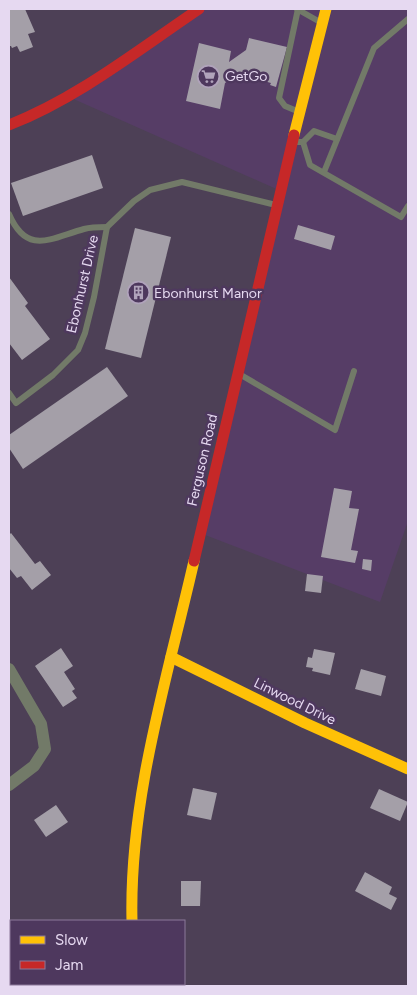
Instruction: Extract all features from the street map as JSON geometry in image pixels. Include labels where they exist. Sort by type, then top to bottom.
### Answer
[{"type":"street","name":"Ferguson Road","points":[[132,920],[131,876],[138,808],[171,657],[278,205],[298,142],[300,111],[326,9]]},
{"type":"street","points":[[9,126],[40,113],[69,97],[193,10]]},
{"type":"street","name":"Linwood Drive","points":[[171,657],[313,727],[408,769]]},
{"type":"street","points":[[9,670],[41,724],[45,749],[34,766],[9,785]]},
{"type":"lane","points":[[300,111],[285,106],[279,98],[298,9],[322,23]]},
{"type":"lane","points":[[324,172],[374,48],[408,19]]},
{"type":"lane","points":[[337,139],[314,132],[298,142],[310,166],[324,172],[401,217],[408,206]]},
{"type":"lane","name":"Ebonhurst Drive","points":[[9,393],[16,403],[53,375],[78,350],[85,333],[92,306],[107,227],[134,200],[150,190],[173,183],[197,184],[278,205]]},
{"type":"lane","points":[[9,214],[21,234],[32,242],[44,241],[86,228],[107,227]]},
{"type":"lane","points":[[238,373],[335,430],[354,371]]},
{"type":"shaded area","points":[[199,9],[408,9],[408,521],[380,602],[200,533],[281,191],[69,97]]},
{"type":"building","points":[[9,9],[25,9],[35,32],[28,34],[33,47],[20,52],[17,46],[12,48],[9,46]]},
{"type":"building","points":[[249,38],[287,47],[276,87],[270,85],[271,83],[238,74],[225,83],[220,109],[186,101],[199,43],[231,51],[229,62],[246,50]]},
{"type":"building","points":[[92,155],[103,188],[23,216],[11,183]]},
{"type":"building","points":[[298,225],[335,236],[331,250],[294,239]]},
{"type":"building","name":"Ebonhurst Manor","points":[[135,228],[171,237],[141,358],[105,349]]},
{"type":"building","points":[[9,277],[28,303],[25,306],[50,339],[22,360],[9,343]]},
{"type":"building","points":[[107,367],[128,396],[23,469],[9,448],[9,435]]},
{"type":"building","points":[[334,488],[352,491],[349,508],[359,509],[351,550],[358,551],[355,563],[321,557]]},
{"type":"building","points":[[11,533],[35,564],[40,561],[51,575],[32,590],[21,576],[17,578],[9,568],[9,535]]},
{"type":"building","points":[[363,559],[372,560],[371,571],[362,569]]},
{"type":"building","points":[[307,574],[323,576],[321,593],[305,591]]},
{"type":"building","points":[[61,648],[73,666],[64,672],[75,689],[72,691],[77,698],[63,707],[35,666]]},
{"type":"building","points":[[314,649],[335,653],[330,675],[312,671],[313,668],[306,667],[308,657],[312,658]]},
{"type":"building","points":[[361,669],[386,676],[381,696],[355,689]]},
{"type":"building","points":[[193,788],[217,793],[211,820],[187,815]]},
{"type":"building","points":[[379,789],[408,802],[400,821],[370,808]]},
{"type":"building","points":[[56,805],[68,822],[46,837],[34,820]]},
{"type":"building","points":[[365,872],[392,887],[389,894],[397,898],[391,910],[355,891]]},
{"type":"building","points":[[181,881],[201,881],[200,906],[181,906]]},
{"type":"building","points":[[10,939],[10,958],[9,956]]},
{"type":"traffic: slow","points":[[294,135],[326,9]]},
{"type":"traffic: slow","points":[[132,920],[133,875],[143,785],[194,561]]},
{"type":"traffic: slow","points":[[171,657],[305,723],[408,769]]},
{"type":"traffic: jam","points":[[9,125],[34,114],[83,87],[199,9]]},
{"type":"traffic: jam","points":[[194,561],[294,135]]},
{"type":"place","name":"GetGo","points":[[209,76]]},
{"type":"place","name":"Ebonhurst Manor","points":[[138,293]]}]
